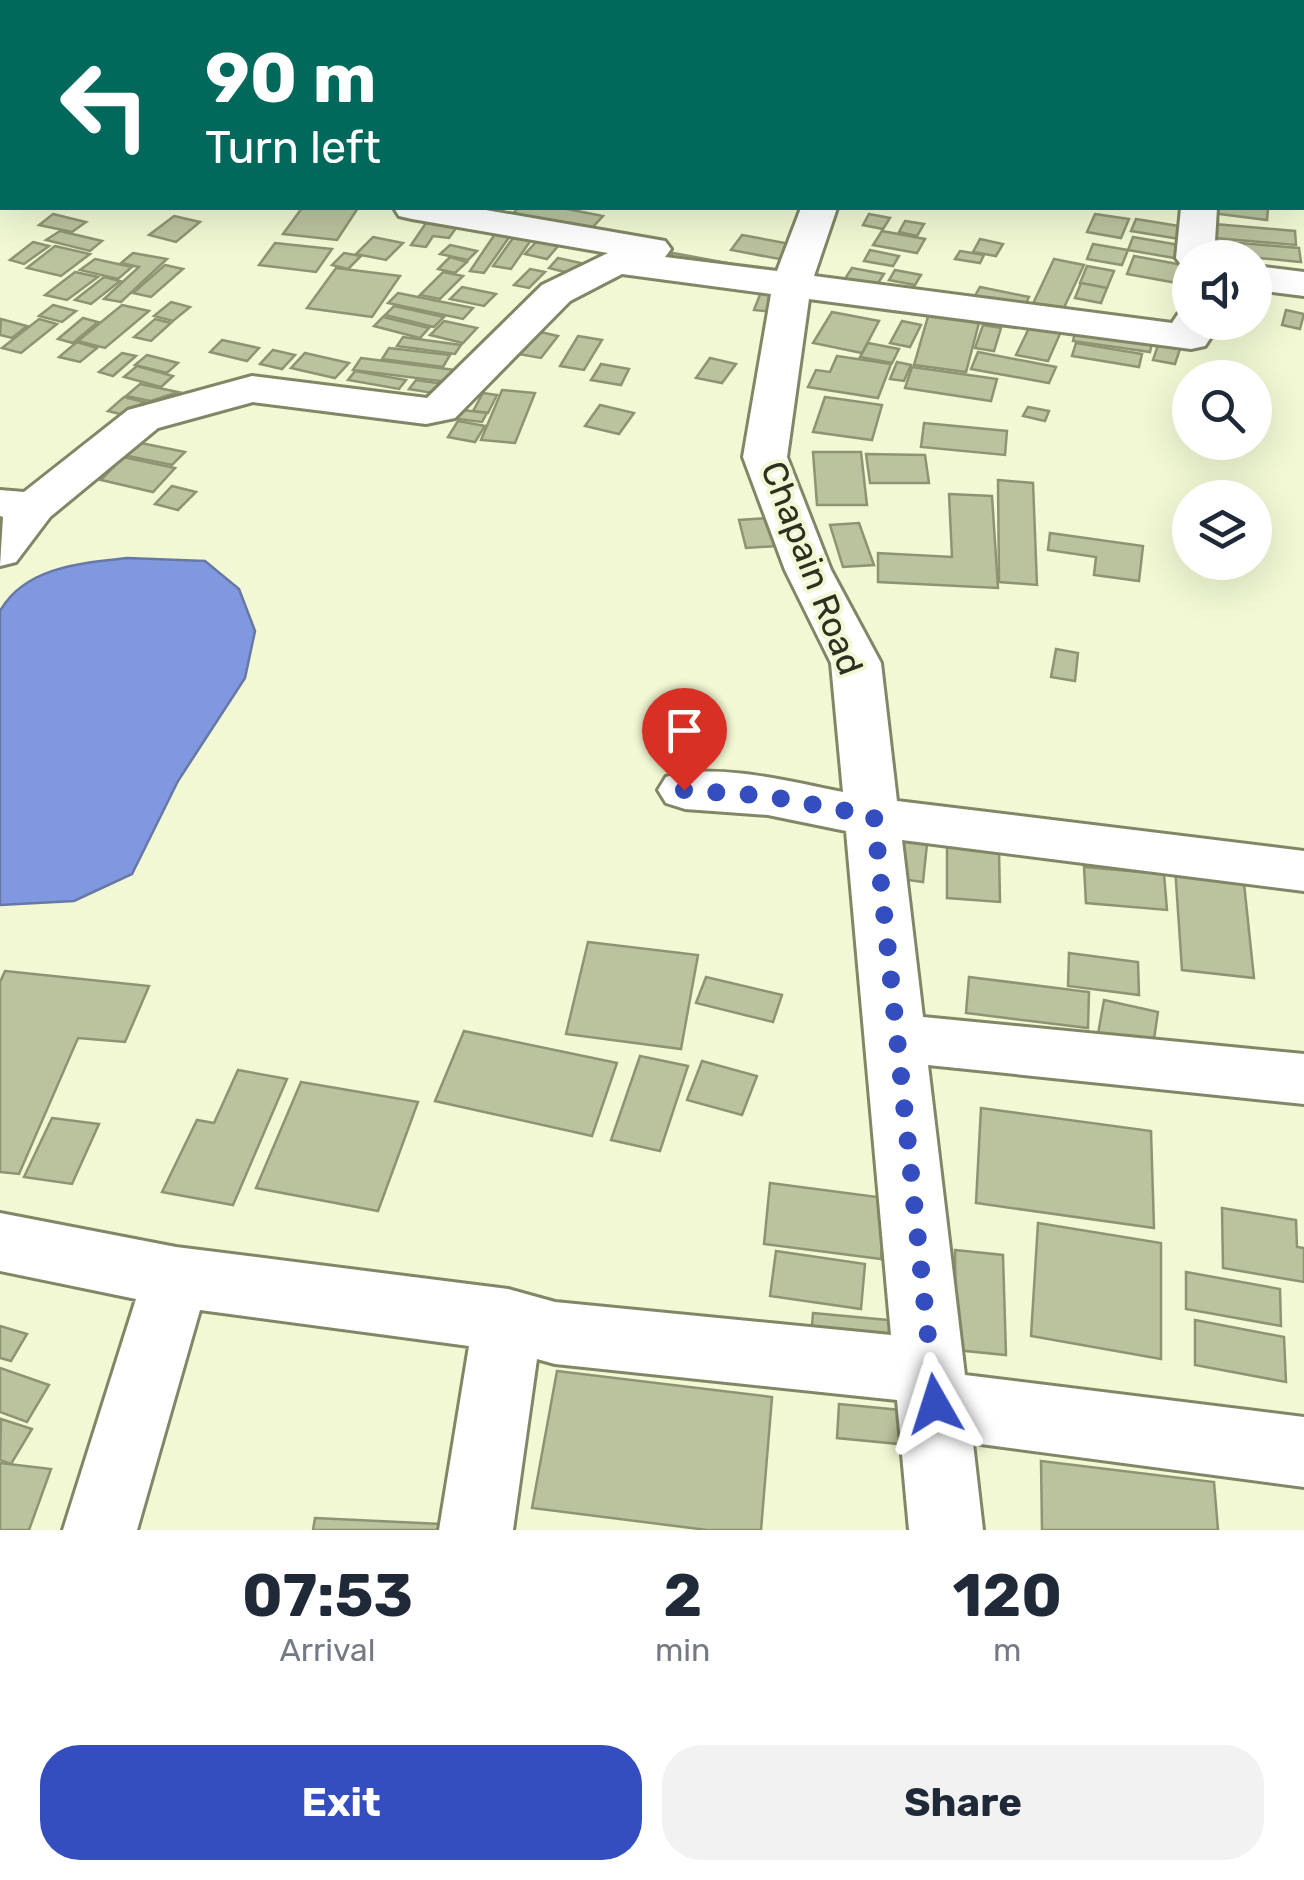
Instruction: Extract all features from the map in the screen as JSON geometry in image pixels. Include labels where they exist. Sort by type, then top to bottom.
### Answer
[{"type":"street","points":[[423,210],[794,277],[1172,334]]},
{"type":"street","name":"Chapain Road","points":[[818,210],[794,277],[765,458],[808,570],[856,663],[946,1530]]},
{"type":"street","points":[[1196,240],[1198,210]]},
{"type":"street","points":[[0,552],[17,505],[144,419],[252,389],[426,412],[440,408],[556,293],[616,262],[794,277]]},
{"type":"street","points":[[1272,280],[1304,284]]},
{"type":"street","points":[[684,790],[768,796],[874,816],[1304,870]]},
{"type":"street","points":[[896,1038],[1304,1080]]},
{"type":"street","points":[[0,1242],[176,1277],[508,1320],[555,1333],[933,1388],[1304,1452]]},
{"type":"street","points":[[100,1530],[176,1277]]},
{"type":"street","points":[[476,1530],[508,1320]]},
{"type":"water","points":[[127,558],[205,561],[239,589],[255,631],[245,678],[178,781],[132,874],[74,901],[0,905],[0,611],[11,596],[39,576],[73,565]]},
{"type":"building","points":[[301,210],[357,210],[337,240],[283,234]]},
{"type":"building","points":[[516,210],[572,210],[603,216],[590,230],[512,215]]},
{"type":"building","points":[[1212,210],[1268,210],[1267,220],[1211,213]]},
{"type":"building","points":[[53,214],[86,222],[72,232],[39,225]]},
{"type":"building","points":[[869,214],[890,218],[883,229],[863,225]]},
{"type":"building","points":[[1095,214],[1129,219],[1121,238],[1087,232]]},
{"type":"building","points":[[174,216],[200,222],[176,242],[149,235]]},
{"type":"building","points":[[430,217],[461,221],[449,238],[433,236],[426,247],[411,245]]},
{"type":"building","points":[[1136,219],[1191,228],[1186,240],[1131,231]]},
{"type":"building","points":[[905,221],[924,224],[917,236],[899,232]]},
{"type":"building","points":[[1203,223],[1295,231],[1296,245],[1272,240],[1203,237]]},
{"type":"building","points":[[60,231],[102,241],[90,251],[46,240]]},
{"type":"building","points":[[882,231],[925,239],[917,253],[873,245]]},
{"type":"building","points":[[495,234],[510,236],[484,273],[470,271]]},
{"type":"building","points":[[742,235],[796,245],[785,260],[731,250]]},
{"type":"building","points":[[373,237],[403,243],[386,260],[356,254]]},
{"type":"building","points":[[1133,237],[1172,244],[1172,258],[1128,250]]},
{"type":"building","points":[[513,238],[531,240],[511,269],[493,266]]},
{"type":"building","points":[[980,239],[1003,244],[996,256],[973,252]]},
{"type":"building","points":[[538,240],[559,245],[547,259],[525,254]]},
{"type":"building","points":[[33,242],[49,246],[24,264],[10,260]]},
{"type":"building","points":[[275,243],[332,249],[316,272],[259,265]]},
{"type":"building","points":[[1093,244],[1128,250],[1122,265],[1087,259]]},
{"type":"building","points":[[450,245],[477,251],[468,260],[440,254]]},
{"type":"building","points":[[55,246],[90,254],[61,276],[27,268]]},
{"type":"building","points":[[1272,246],[1299,248],[1301,262],[1272,259]]},
{"type":"building","points":[[870,250],[899,256],[893,266],[864,261]]},
{"type":"building","points":[[960,251],[984,255],[980,263],[955,259]]},
{"type":"building","points":[[133,253],[167,259],[121,302],[104,299],[139,267],[121,263]]},
{"type":"building","points":[[344,253],[361,256],[348,269],[332,265]]},
{"type":"building","points":[[673,253],[771,271],[666,263]]},
{"type":"building","points":[[1134,256],[1172,263],[1172,282],[1127,274]]},
{"type":"building","points":[[450,257],[467,262],[455,273],[438,269]]},
{"type":"building","points":[[558,258],[594,266],[585,277],[549,268]]},
{"type":"building","points":[[95,259],[132,267],[118,279],[80,270]]},
{"type":"building","points":[[1054,259],[1084,265],[1060,316],[1030,310]]},
{"type":"building","points":[[165,265],[183,269],[151,297],[133,293]]},
{"type":"building","points":[[1087,266],[1114,271],[1107,288],[1080,283]]},
{"type":"building","points":[[336,268],[400,276],[372,317],[307,308]]},
{"type":"building","points":[[852,268],[884,274],[871,294],[839,288]]},
{"type":"building","points":[[530,269],[545,272],[529,288],[514,285]]},
{"type":"building","points":[[895,270],[921,275],[915,285],[889,280]]},
{"type":"building","points":[[75,272],[98,277],[67,300],[45,295]]},
{"type":"building","points":[[443,272],[463,276],[440,299],[420,295]]},
{"type":"building","points":[[104,277],[120,281],[91,304],[75,300]]},
{"type":"building","points":[[1081,283],[1107,288],[1101,303],[1075,298]]},
{"type":"building","points":[[462,287],[496,294],[484,306],[450,299]]},
{"type":"building","points":[[980,287],[1029,297],[1022,311],[972,301]]},
{"type":"building","points":[[761,292],[782,294],[776,312],[754,310]]},
{"type":"building","points":[[398,293],[473,308],[463,319],[388,303]]},
{"type":"building","points":[[171,302],[190,307],[173,321],[154,316]]},
{"type":"building","points":[[53,305],[76,311],[62,322],[39,316]]},
{"type":"building","points":[[122,305],[149,311],[105,348],[78,341]]},
{"type":"building","points":[[394,306],[444,317],[434,327],[385,315]]},
{"type":"building","points":[[1286,310],[1304,314],[1300,329],[1282,325]]},
{"type":"building","points":[[832,312],[879,321],[862,353],[813,343]]},
{"type":"building","points":[[929,313],[980,319],[966,372],[914,365]]},
{"type":"building","points":[[383,317],[429,328],[420,338],[374,326]]},
{"type":"building","points":[[83,318],[98,322],[73,343],[58,339]]},
{"type":"building","points":[[1,319],[27,326],[12,338],[0,335]]},
{"type":"building","points":[[39,319],[57,324],[21,353],[2,348]]},
{"type":"building","points":[[155,319],[171,323],[151,341],[134,337]]},
{"type":"building","points":[[444,321],[477,328],[463,343],[430,335]]},
{"type":"building","points":[[902,321],[921,325],[910,347],[890,343]]},
{"type":"building","points":[[1032,322],[1063,327],[1048,361],[1016,355]]},
{"type":"building","points":[[983,325],[1001,328],[994,351],[975,348]]},
{"type":"building","points":[[1076,328],[1153,339],[1150,352],[1073,341]]},
{"type":"building","points":[[536,331],[558,336],[541,358],[518,354]]},
{"type":"building","points":[[578,336],[602,340],[584,370],[560,366]]},
{"type":"building","points":[[403,337],[461,345],[455,354],[397,346]]},
{"type":"building","points":[[1160,339],[1182,343],[1172,363],[1153,360]]},
{"type":"building","points":[[222,340],[259,348],[247,361],[210,352]]},
{"type":"building","points":[[77,342],[97,348],[80,362],[59,357]]},
{"type":"building","points":[[868,343],[899,349],[892,363],[860,357]]},
{"type":"building","points":[[1076,343],[1142,354],[1139,367],[1072,356]]},
{"type":"building","points":[[389,348],[450,355],[443,367],[382,359]]},
{"type":"building","points":[[273,350],[295,355],[282,369],[260,364]]},
{"type":"building","points":[[978,352],[1056,367],[1049,383],[971,369]]},
{"type":"building","points":[[122,353],[136,356],[113,376],[99,372]]},
{"type":"building","points":[[305,353],[349,363],[335,378],[291,368]]},
{"type":"building","points":[[147,355],[178,363],[167,373],[135,365]]},
{"type":"building","points":[[837,356],[891,364],[878,398],[808,387],[816,370],[830,372]]},
{"type":"building","points":[[361,358],[455,370],[448,382],[353,370]]},
{"type":"building","points":[[710,358],[736,364],[722,383],[696,378]]},
{"type":"building","points":[[897,362],[911,365],[904,381],[890,379]]},
{"type":"building","points":[[601,364],[629,369],[621,385],[591,380]]},
{"type":"building","points":[[137,366],[173,376],[161,387],[124,377]]},
{"type":"building","points":[[912,367],[997,379],[991,401],[905,388]]},
{"type":"building","points":[[355,371],[406,380],[399,389],[348,380]]},
{"type":"building","points":[[416,380],[451,385],[445,395],[409,389]]},
{"type":"building","points":[[140,384],[178,392],[151,401],[126,396]]},
{"type":"building","points":[[502,390],[535,393],[515,443],[481,440]]},
{"type":"building","points":[[483,393],[497,395],[488,413],[473,411]]},
{"type":"building","points":[[124,397],[144,402],[128,416],[108,411]]},
{"type":"building","points":[[825,397],[882,405],[872,440],[813,432]]},
{"type":"building","points":[[600,405],[634,413],[619,434],[585,426]]},
{"type":"building","points":[[1028,407],[1049,411],[1045,421],[1023,416]]},
{"type":"building","points":[[455,409],[487,413],[482,422],[450,418]]},
{"type":"building","points":[[458,421],[485,426],[475,442],[448,437]]},
{"type":"building","points":[[924,423],[1007,431],[1005,455],[921,447]]},
{"type":"building","points":[[136,442],[185,452],[172,465],[123,455]]},
{"type":"building","points":[[813,452],[861,452],[867,505],[817,505]]},
{"type":"building","points":[[866,454],[925,455],[929,483],[870,483]]},
{"type":"building","points":[[123,457],[175,468],[153,492],[101,480]]},
{"type":"building","points":[[998,480],[1033,483],[1037,585],[999,582]]},
{"type":"building","points":[[172,486],[196,492],[178,510],[155,504]]},
{"type":"building","points":[[949,494],[992,496],[998,588],[878,582],[878,553],[952,557]]},
{"type":"building","points":[[768,518],[776,546],[746,548],[739,520]]},
{"type":"building","points":[[859,523],[874,565],[843,567],[830,525]]},
{"type":"building","points":[[1050,533],[1143,546],[1139,581],[1094,575],[1096,557],[1048,550]]},
{"type":"building","points":[[1056,649],[1078,653],[1075,681],[1051,677]]},
{"type":"building","points":[[900,840],[927,844],[923,882],[894,878]]},
{"type":"building","points":[[947,846],[999,850],[1000,902],[947,898]]},
{"type":"building","points":[[1084,867],[1164,874],[1167,910],[1086,903]]},
{"type":"building","points":[[1175,867],[1243,874],[1254,978],[1182,970]]},
{"type":"building","points":[[588,942],[698,955],[681,1049],[566,1034]]},
{"type":"building","points":[[1069,953],[1138,962],[1139,995],[1068,986]]},
{"type":"building","points":[[5,971],[149,986],[125,1042],[78,1038],[19,1174],[0,1172],[0,982]]},
{"type":"building","points":[[706,977],[782,995],[773,1022],[696,1003]]},
{"type":"building","points":[[969,977],[1089,992],[1088,1028],[966,1013]]},
{"type":"building","points":[[1104,1000],[1158,1012],[1153,1046],[1098,1034]]},
{"type":"building","points":[[464,1031],[617,1063],[592,1136],[435,1101]]},
{"type":"building","points":[[640,1056],[688,1066],[660,1151],[611,1140]]},
{"type":"building","points":[[702,1061],[757,1076],[742,1115],[687,1100]]},
{"type":"building","points":[[238,1070],[287,1079],[233,1205],[162,1192],[197,1120],[214,1123]]},
{"type":"building","points":[[301,1082],[418,1102],[378,1211],[256,1188]]},
{"type":"building","points":[[981,1108],[1151,1131],[1154,1228],[976,1203]]},
{"type":"building","points":[[52,1118],[99,1124],[72,1184],[24,1177]]},
{"type":"building","points":[[770,1183],[885,1198],[881,1259],[764,1244]]},
{"type":"building","points":[[1222,1208],[1296,1220],[1297,1247],[1304,1248],[1304,1282],[1223,1268]]},
{"type":"building","points":[[1038,1223],[1161,1243],[1161,1359],[1031,1336]]},
{"type":"building","points":[[955,1250],[1003,1255],[1006,1355],[956,1350]]},
{"type":"building","points":[[776,1251],[865,1264],[861,1309],[770,1296]]},
{"type":"building","points":[[1186,1272],[1280,1289],[1281,1326],[1186,1309]]},
{"type":"building","points":[[813,1313],[909,1322],[909,1360],[810,1350]]},
{"type":"building","points":[[1195,1320],[1284,1337],[1286,1382],[1195,1365]]},
{"type":"building","points":[[0,1326],[27,1334],[11,1361],[0,1358]]},
{"type":"building","points":[[0,1368],[49,1385],[27,1422],[0,1412]]},
{"type":"building","points":[[557,1371],[772,1397],[761,1530],[707,1530],[532,1508]]},
{"type":"building","points":[[839,1404],[931,1413],[931,1447],[837,1438]]},
{"type":"building","points":[[1,1419],[32,1429],[11,1464],[0,1460]]},
{"type":"building","points":[[1041,1461],[1214,1482],[1218,1530],[1042,1530]]},
{"type":"building","points":[[0,1463],[51,1469],[29,1530],[0,1530]]},
{"type":"building","points":[[315,1518],[462,1525],[462,1530],[313,1530]]},
{"type":"route","points":[[684,790],[768,796],[874,816],[935,1404]]}]
